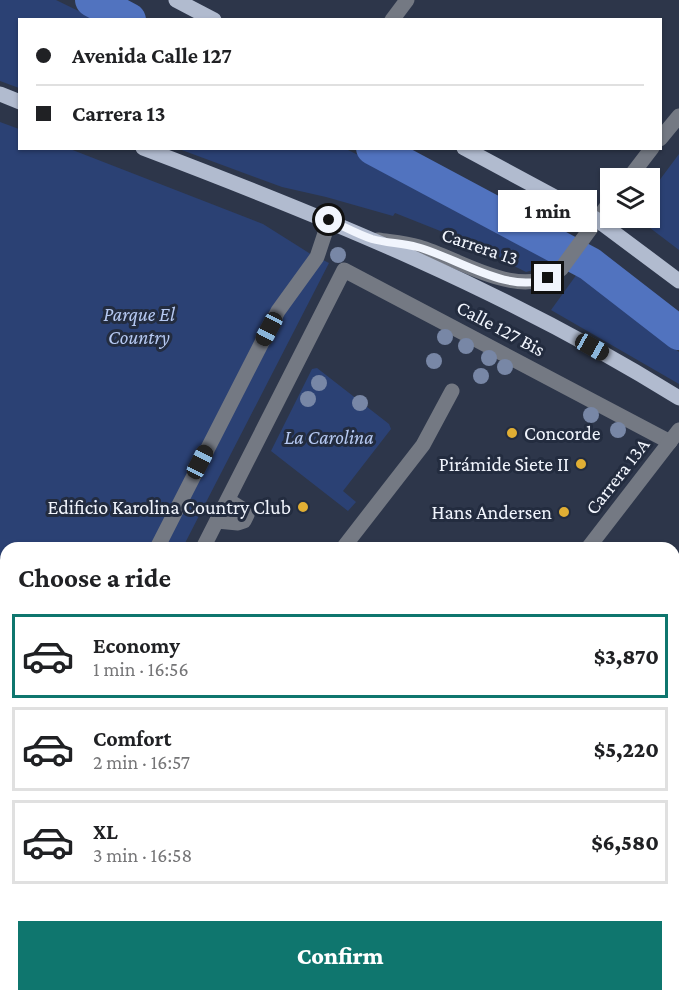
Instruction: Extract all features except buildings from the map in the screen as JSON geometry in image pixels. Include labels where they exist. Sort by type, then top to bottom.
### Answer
[{"type":"main road","points":[[176,0],[210,18]]},
{"type":"main road","points":[[0,94],[18,101]]},
{"type":"main road","points":[[148,150],[372,239],[536,316],[679,398]]},
{"type":"main road","points":[[467,150],[593,224],[679,281]]},
{"type":"street","points":[[394,18],[407,0]]},
{"type":"street","points":[[662,137],[679,116]]},
{"type":"street","points":[[637,168],[650,150]]},
{"type":"street","name":"Carrera 13","points":[[372,239],[418,247],[507,280],[541,281],[555,275],[600,215]]},
{"type":"street","points":[[160,542],[278,311],[316,257],[329,220]]},
{"type":"street","name":"Calle 127 Bis","points":[[228,500],[344,270],[670,442]]},
{"type":"street","points":[[349,542],[423,445],[452,391]]},
{"type":"street","name":"Carrera 13A","points":[[593,542],[679,430]]},
{"type":"street","points":[[206,542],[217,520],[228,500],[244,510],[247,515],[244,521],[238,523],[217,520]]},
{"type":"green space","points":[[0,0],[56,0],[93,18],[18,18],[18,88],[0,81]]},
{"type":"green space","name":"Parque El Country","points":[[0,122],[18,129],[18,150],[73,150],[263,224],[329,263],[186,542],[0,542]]},
{"type":"green space","points":[[182,150],[348,150],[497,224],[553,256],[545,267],[526,272],[458,238],[395,213],[393,216],[282,187]]},
{"type":"green space","points":[[679,154],[679,250],[650,228],[660,228],[660,180]]},
{"type":"green space","points":[[577,274],[679,352],[679,384],[551,310]]},
{"type":"green space","name":"La Carolina","points":[[317,368],[389,424],[391,429],[343,491],[356,502],[348,511],[271,451],[312,369]]},
{"type":"waterway","points":[[92,0],[125,18]]},
{"type":"waterway","points":[[377,150],[590,264],[679,333]]},
{"type":"place","name":"Concorde","points":[[512,433]]},
{"type":"place","name":"Pirámide Siete II","points":[[581,464]]},
{"type":"place","name":"Edificio Karolina Country Club","points":[[303,507]]},
{"type":"place","name":"Hans Andersen","points":[[564,512]]},
{"type":"route","points":[[329,220],[372,239],[418,247],[507,280],[532,282],[548,278]]}]
